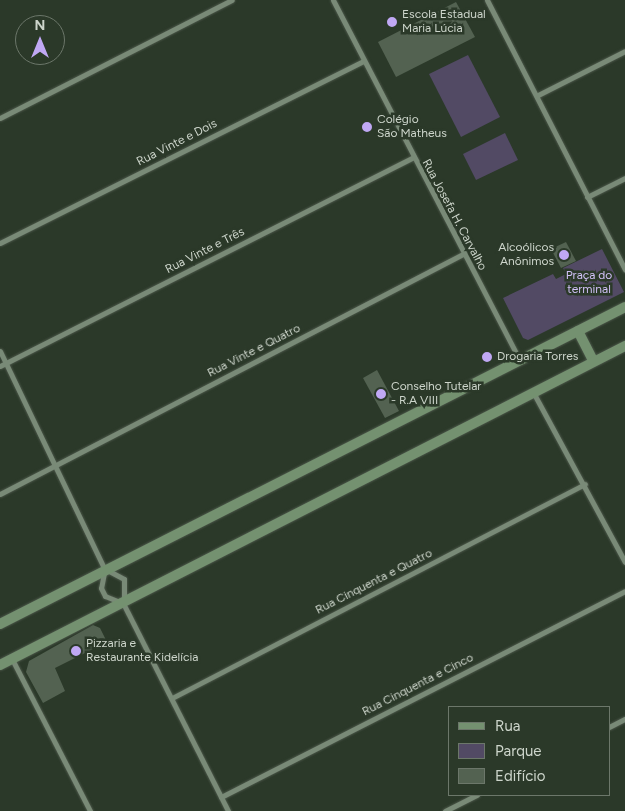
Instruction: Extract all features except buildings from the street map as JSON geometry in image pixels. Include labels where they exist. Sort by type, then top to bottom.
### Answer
[{"type":"street","points":[[0,118],[232,0]]},
{"type":"street","name":"Rua Josefa H. Carvalho","points":[[333,0],[412,158],[519,359]]},
{"type":"street","points":[[487,0],[538,95],[587,197],[625,270]]},
{"type":"street","points":[[538,95],[625,51]]},
{"type":"street","name":"Rua Vinte e Dois","points":[[0,243],[364,61]]},
{"type":"street","name":"Rua Vinte e Três","points":[[0,366],[412,158]]},
{"type":"street","points":[[587,197],[625,178]]},
{"type":"street","name":"Rua Vinte e Quatro","points":[[0,494],[463,254]]},
{"type":"street","points":[[0,624],[519,359],[625,307]]},
{"type":"street","points":[[578,331],[593,361]]},
{"type":"street","points":[[0,665],[625,346]]},
{"type":"street","points":[[0,351],[105,571],[124,580],[123,603],[228,811]]},
{"type":"street","points":[[533,392],[585,484],[625,562]]},
{"type":"street","name":"Rua Cinquenta e Quatro","points":[[172,698],[585,484]]},
{"type":"street","points":[[105,571],[100,588],[111,600],[123,603]]},
{"type":"street","name":"Rua Cinquenta e Cinco","points":[[221,797],[625,591]]},
{"type":"street","points":[[12,658],[90,811]]},
{"type":"street","points":[[610,726],[625,719]]},
{"type":"street","points":[[445,811],[475,796]]},
{"type":"green space","points":[[468,55],[500,117],[461,137],[429,74]]},
{"type":"green space","points":[[505,133],[518,160],[476,180],[463,154]]},
{"type":"green space","name":"Praça do terminal","points":[[602,249],[624,292],[528,340],[523,338],[503,298],[553,274],[556,279],[566,274],[563,268]]},
{"type":"place","name":"Escola Estadual Maria Lúcia","points":[[392,22]]},
{"type":"place","name":"Colégio São Matheus","points":[[367,127]]},
{"type":"place","name":"Alcoólicos Anônimos","points":[[564,255]]},
{"type":"place","name":"Drogaria Torres","points":[[487,357]]},
{"type":"place","name":"Conselho Tutelar - R.A VIII","points":[[381,394]]},
{"type":"place","name":"Pizzaria e Restaurante Kidelícia","points":[[76,651]]}]
